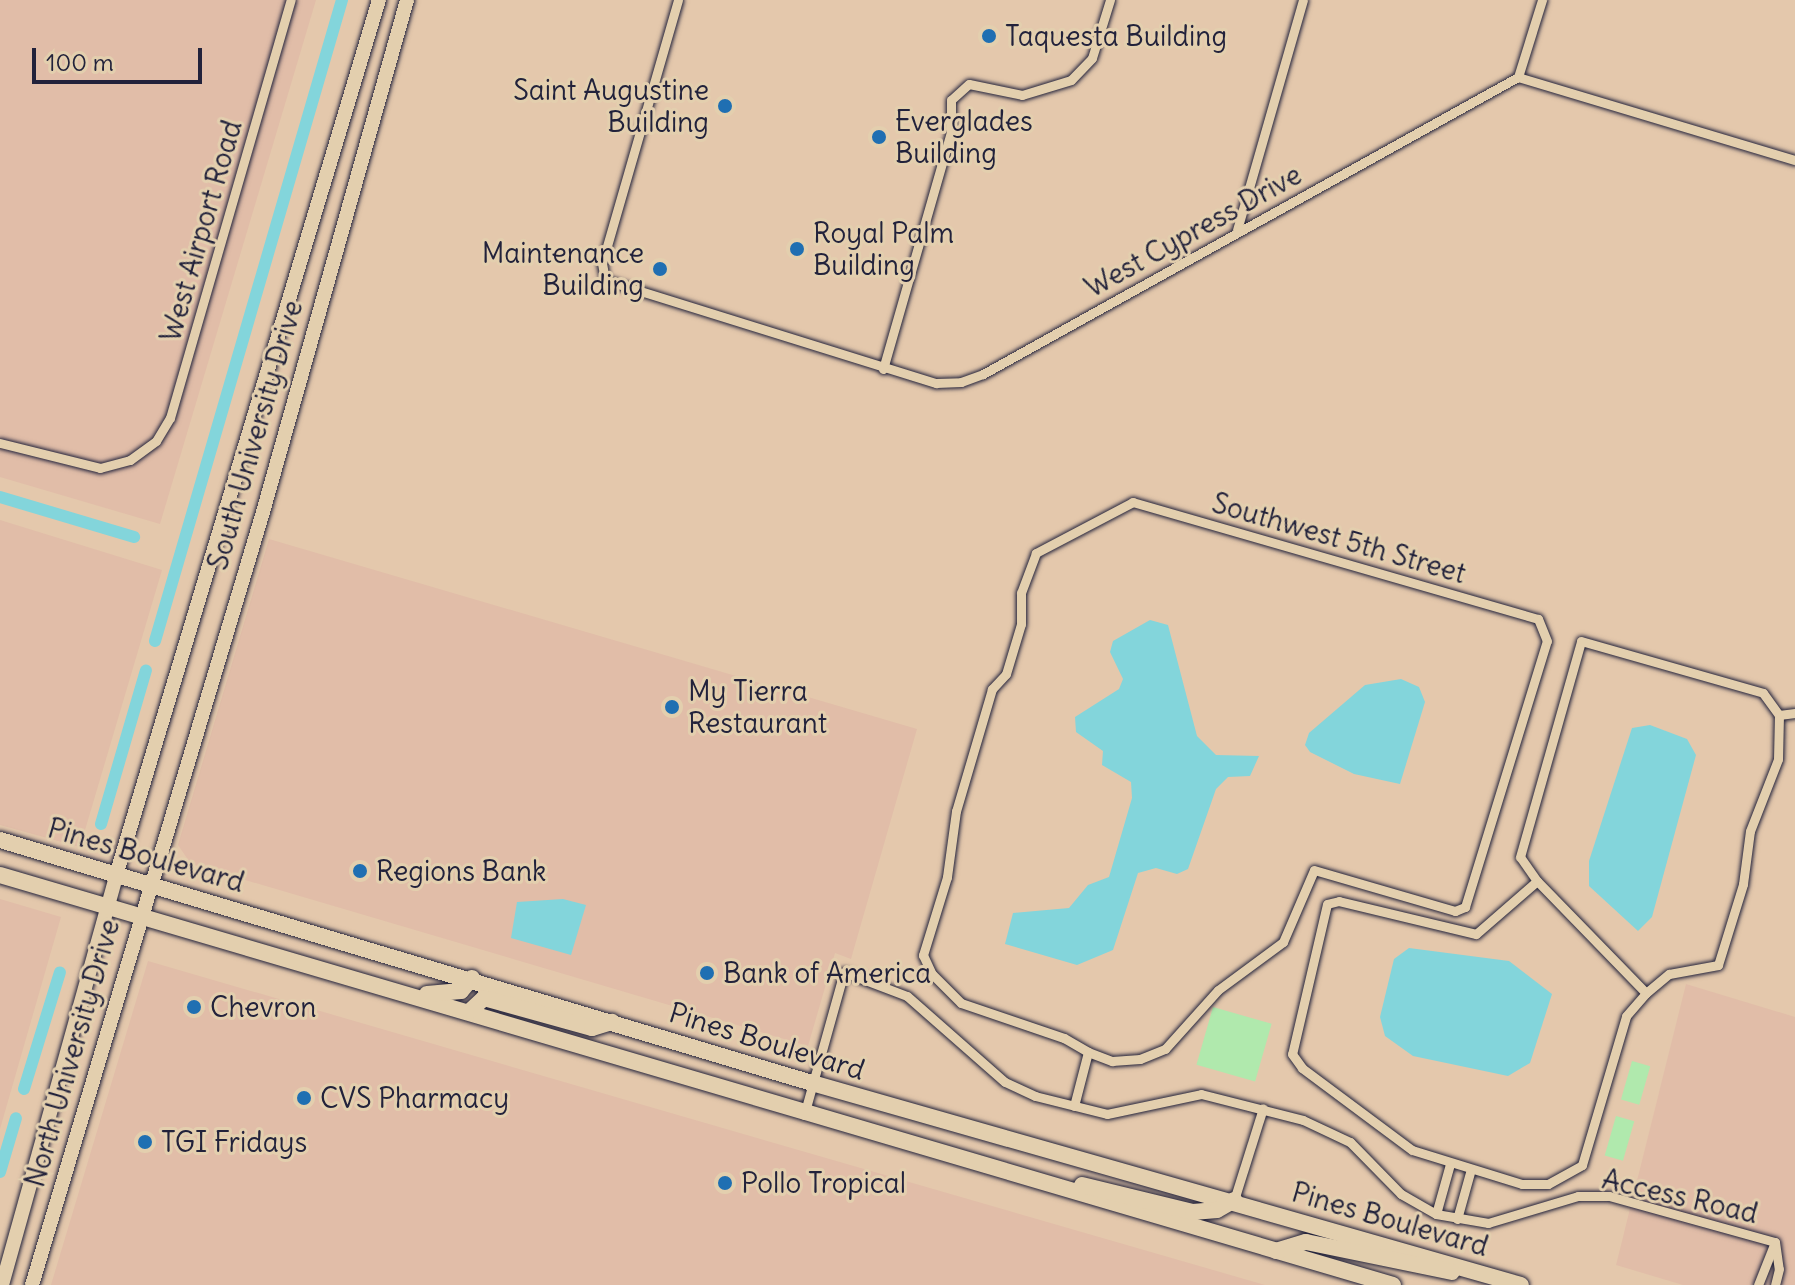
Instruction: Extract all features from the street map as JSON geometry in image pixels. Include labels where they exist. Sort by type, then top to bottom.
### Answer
[{"type":"highway","name":"Pines Boulevard","points":[[0,840],[472,978],[812,1083],[1234,1200],[1521,1285]]},
{"type":"highway","points":[[0,875],[414,994],[804,1115],[1393,1285]]},
{"type":"highway","points":[[414,994],[461,991],[472,978]]},
{"type":"highway","points":[[470,1011],[484,998],[592,1028],[614,1022]]},
{"type":"highway","points":[[1041,1183],[1057,1179],[1193,1212],[1217,1210],[1234,1200]]},
{"type":"highway","points":[[1276,1251],[1306,1242],[1392,1264],[1447,1273],[1470,1270]]},
{"type":"main road","name":"South University Drive","points":[[117,872],[379,0]]},
{"type":"main road","name":"South University Drive","points":[[148,882],[263,512],[407,0]]},
{"type":"main road","name":"North University Drive","points":[[2,1285],[117,872]]},
{"type":"main road","name":"North University Drive","points":[[32,1285],[148,882]]},
{"type":"street","name":"West Airport Road","points":[[0,443],[80,467],[100,468],[130,460],[156,441],[170,418],[291,0]]},
{"type":"street","name":"West Cypress Drive","points":[[678,0],[602,263],[605,280],[883,369],[948,384],[983,374],[1237,230],[1518,77]]},
{"type":"street","points":[[883,369],[951,132],[951,100],[969,84],[1022,95],[1071,80],[1092,58],[1110,0]]},
{"type":"street","points":[[1237,230],[1303,0]]},
{"type":"street","points":[[1542,0],[1518,77],[1795,160]]},
{"type":"street","name":"Southwest 5th Street","points":[[1133,502],[1538,619],[1546,629],[1547,641],[1465,907],[1455,911],[1314,870],[1283,942],[1218,990],[1165,1049],[1140,1059],[1112,1061],[1088,1052],[1064,1038],[961,1003],[932,974],[923,955],[947,877],[956,811],[992,689],[1006,674],[1021,624],[1028,568],[1036,553],[1115,508],[1133,502]]},
{"type":"street","points":[[1537,881],[1476,934],[1339,901],[1327,904],[1320,918],[1319,950],[1294,1060],[1403,1144],[1450,1164],[1522,1184],[1548,1184],[1582,1165],[1626,1016],[1646,993],[1669,974],[1718,965],[1743,884],[1750,831],[1778,759],[1779,715],[1763,693],[1581,641],[1521,847],[1525,867],[1646,993]]},
{"type":"street","points":[[1779,715],[1795,713]]},
{"type":"street","name":"Access Road","points":[[812,1083],[844,972],[907,996],[1005,1082],[1107,1114],[1201,1094],[1263,1108],[1332,1130],[1401,1194],[1436,1214],[1488,1223],[1578,1196],[1609,1196],[1775,1242]]},
{"type":"street","points":[[1074,1106],[1088,1052]]},
{"type":"street","points":[[804,1115],[812,1083]]},
{"type":"street","points":[[1234,1200],[1263,1108]]},
{"type":"street","points":[[1436,1214],[1450,1164]]},
{"type":"street","points":[[1457,1219],[1471,1169]]},
{"type":"street","points":[[1758,1285],[1775,1242]]},
{"type":"street","points":[[1775,1242],[1779,1269],[1775,1285]]},
{"type":"shaded area","points":[[0,0],[316,0],[160,524],[0,477]]},
{"type":"shaded area","points":[[0,520],[162,570],[80,847],[0,825]]},
{"type":"shaded area","points":[[269,539],[917,729],[851,959],[835,953],[808,1046],[191,864],[178,845]]},
{"type":"shaded area","points":[[0,899],[61,917],[0,1129]]},
{"type":"shaded area","points":[[148,961],[788,1147],[1265,1285],[51,1285]]},
{"type":"shaded area","points":[[1686,984],[1795,1017],[1795,1285],[1683,1285],[1616,1265]]},
{"type":"green space","points":[[1213,1007],[1272,1024],[1255,1081],[1196,1065]]},
{"type":"green space","points":[[1632,1061],[1650,1066],[1639,1105],[1621,1099]]},
{"type":"green space","points":[[1616,1116],[1634,1121],[1623,1161],[1605,1155]]},
{"type":"water","points":[[1150,620],[1168,625],[1197,736],[1216,755],[1259,756],[1250,776],[1228,777],[1216,789],[1188,869],[1177,874],[1156,868],[1138,873],[1113,950],[1077,965],[1005,944],[1013,913],[1069,908],[1088,885],[1109,877],[1132,798],[1131,782],[1102,765],[1103,751],[1076,732],[1075,717],[1119,689],[1123,679],[1110,652],[1113,641]]},
{"type":"water","points":[[1401,679],[1419,687],[1425,702],[1400,784],[1354,774],[1310,752],[1305,745],[1309,733],[1365,685]]},
{"type":"water","points":[[1650,725],[1687,739],[1696,755],[1652,917],[1638,931],[1589,886],[1589,861],[1632,728]]},
{"type":"water","points":[[563,899],[586,905],[571,955],[511,938],[517,902]]},
{"type":"water","points":[[1409,948],[1509,961],[1552,994],[1530,1063],[1508,1076],[1413,1056],[1385,1036],[1380,1017],[1394,959]]},
{"type":"waterway","points":[[155,641],[342,0]]},
{"type":"waterway","points":[[0,497],[134,537]]},
{"type":"waterway","points":[[101,824],[146,670]]},
{"type":"waterway","points":[[24,1089],[60,972]]},
{"type":"waterway","points":[[0,1172],[16,1118]]},
{"type":"place","name":"Taquesta Building","points":[[989,36]]},
{"type":"place","name":"Saint Augustine Building","points":[[725,106]]},
{"type":"place","name":"Everglades Building","points":[[879,137]]},
{"type":"place","name":"Royal Palm Building","points":[[797,249]]},
{"type":"place","name":"Maintenance Building","points":[[660,269]]},
{"type":"place","name":"My Tierra Restaurant","points":[[672,707]]},
{"type":"place","name":"Regions Bank","points":[[360,871]]},
{"type":"place","name":"Bank of America","points":[[707,973]]},
{"type":"place","name":"Chevron","points":[[194,1007]]},
{"type":"place","name":"CVS Pharmacy","points":[[304,1098]]},
{"type":"place","name":"TGI Fridays","points":[[145,1142]]},
{"type":"place","name":"Pollo Tropical","points":[[725,1183]]}]
